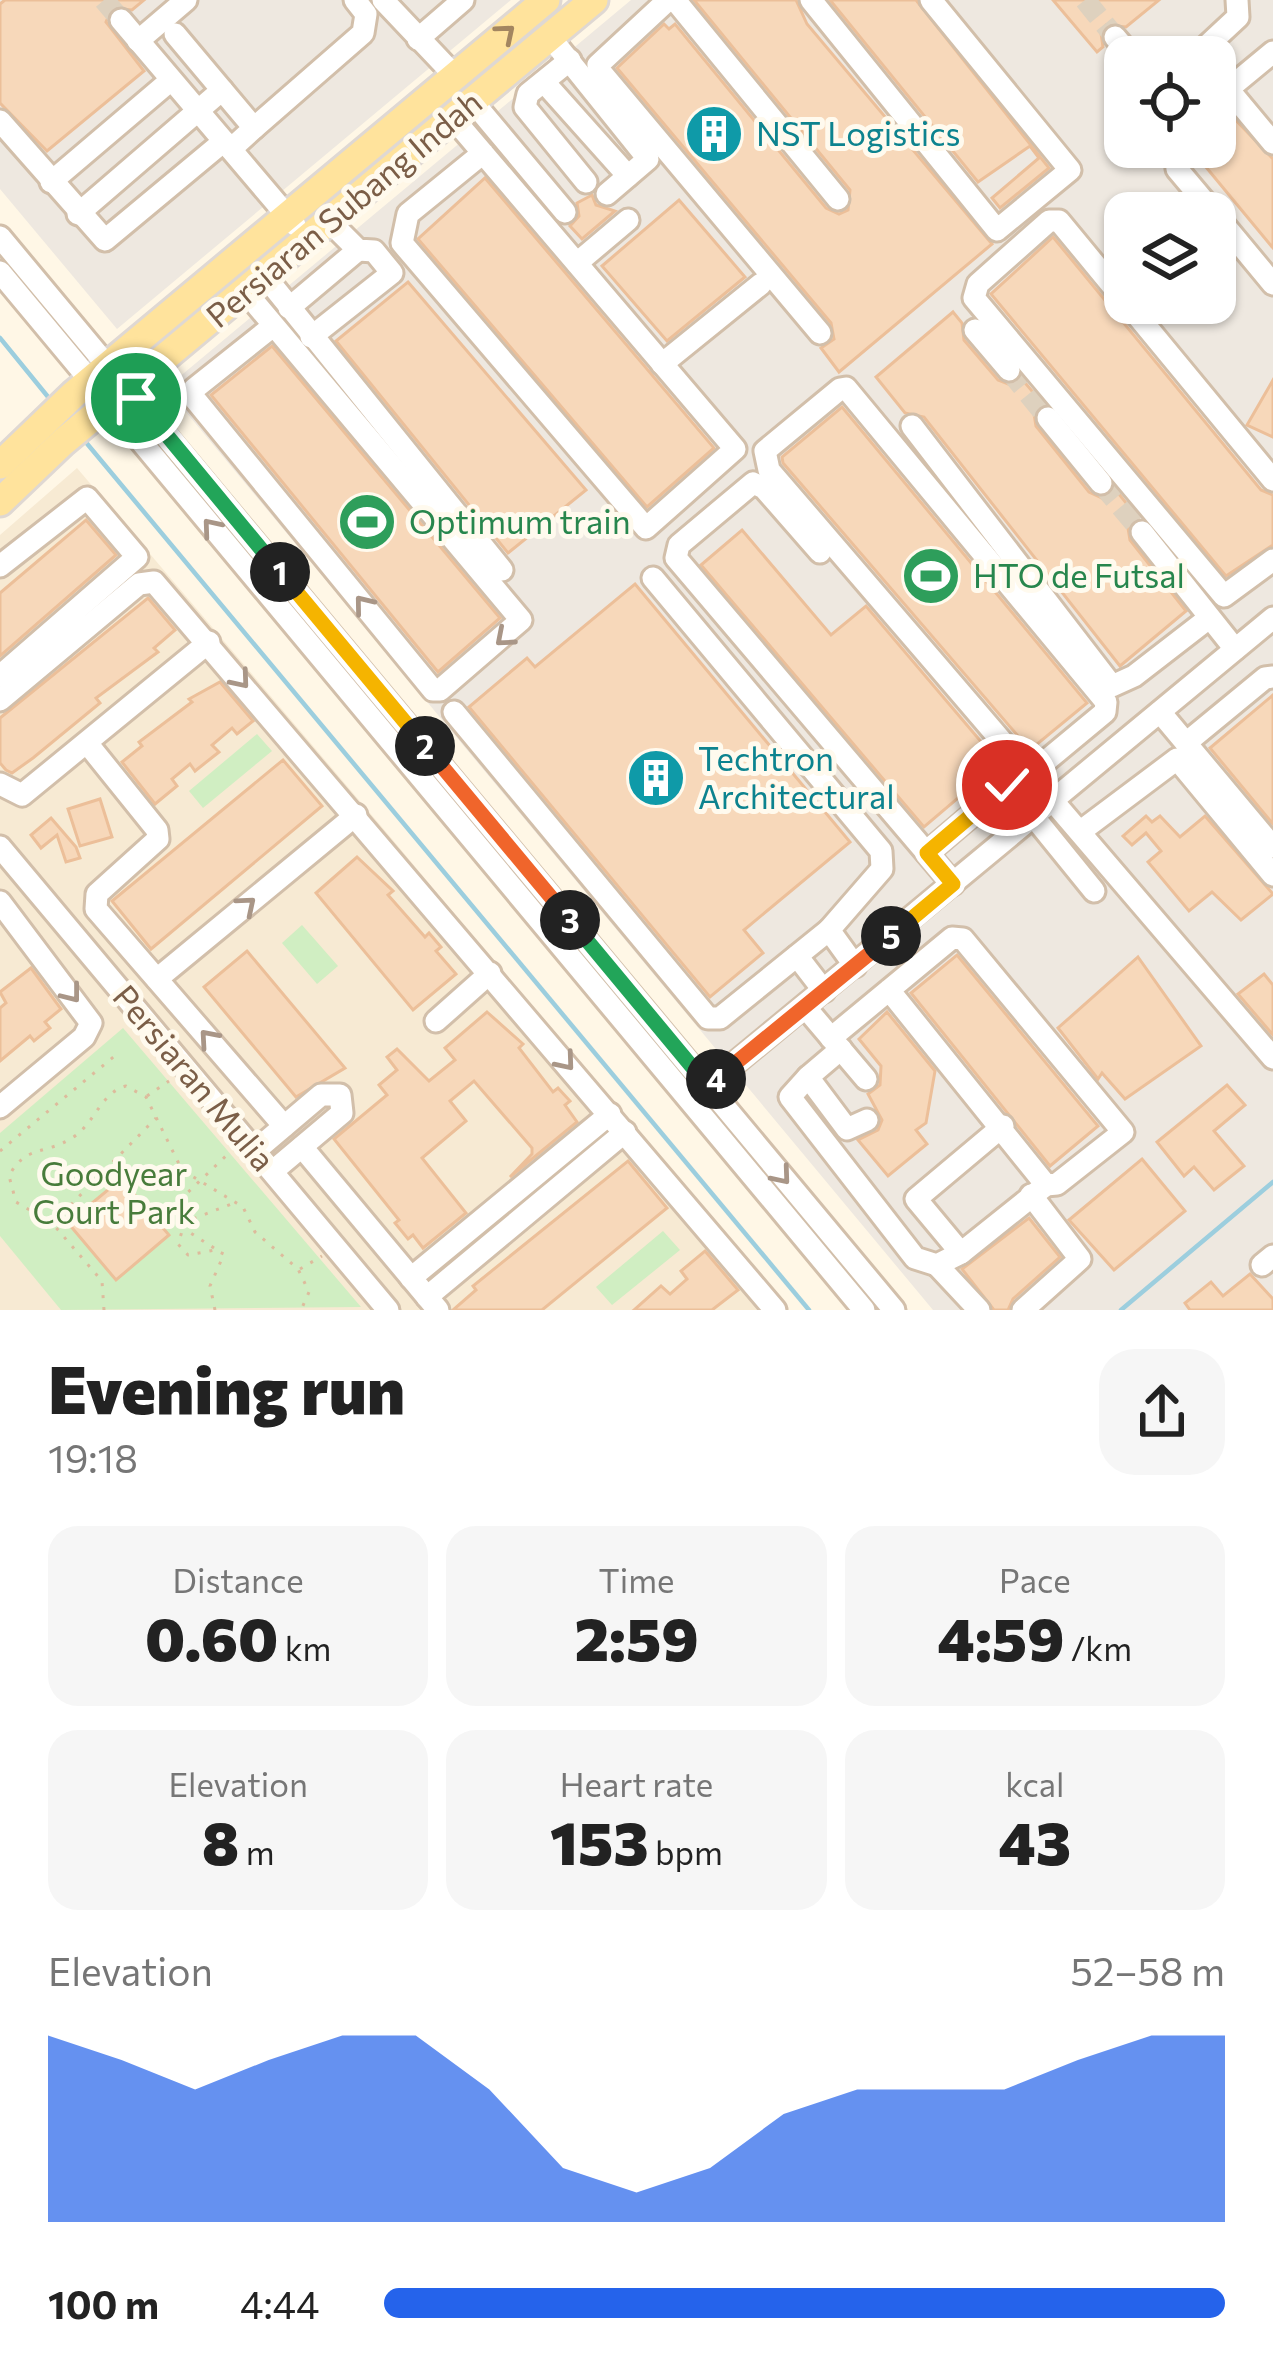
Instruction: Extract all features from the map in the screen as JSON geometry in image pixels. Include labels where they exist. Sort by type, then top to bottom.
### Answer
[{"type":"main road","name":"Persiaran Subang Indah","points":[[0,465],[91,380],[546,0]]},
{"type":"main road","name":"Persiaran Subang Indah","points":[[0,502],[110,403],[594,0]]},
{"type":"street","points":[[138,41],[167,26],[186,0]]},
{"type":"street","points":[[0,121],[98,238],[115,237],[221,148],[254,128],[363,33],[366,14],[355,0]]},
{"type":"street","points":[[383,0],[455,76]]},
{"type":"street","points":[[418,39],[463,0]]},
{"type":"street","points":[[820,333],[598,65],[672,0],[838,199]]},
{"type":"street","points":[[811,0],[997,230],[1070,170],[931,0]]},
{"type":"street","points":[[1218,36],[1238,17],[1237,0]]},
{"type":"street","points":[[121,20],[171,80],[189,117],[288,217],[358,250],[374,251],[392,273],[311,337]]},
{"type":"street","points":[[167,26],[254,128]]},
{"type":"street","points":[[550,37],[648,159],[607,194]]},
{"type":"street","points":[[1236,82],[1273,52]]},
{"type":"street","points":[[570,60],[528,94],[525,107],[586,182]]},
{"type":"street","points":[[51,182],[171,80]]},
{"type":"street","points":[[544,82],[628,176]]},
{"type":"street","points":[[78,214],[222,89]]},
{"type":"street","points":[[1236,108],[1273,143]]},
{"type":"street","points":[[463,110],[483,153],[735,449],[646,528],[402,244],[408,214],[483,153]]},
{"type":"street","points":[[463,110],[565,212]]},
{"type":"street","points":[[1177,168],[1196,192]]},
{"type":"street","points":[[577,263],[628,220]]},
{"type":"street","points":[[1104,275],[1059,221],[1049,221],[977,284],[974,298],[1224,596],[1273,560]]},
{"type":"street","points":[[0,237],[91,380]]},
{"type":"street","points":[[1236,240],[1272,283]]},
{"type":"street","points":[[289,308],[358,250]]},
{"type":"street","points":[[0,272],[863,1310]]},
{"type":"street","points":[[662,364],[761,284]]},
{"type":"street","points":[[249,288],[289,308],[502,570]]},
{"type":"street","points":[[249,288],[270,329],[521,620],[440,690],[428,684],[194,398],[194,389],[270,329]]},
{"type":"street","points":[[1144,324],[1273,480]]},
{"type":"street","points":[[975,330],[1009,370]]},
{"type":"street","points":[[1030,775],[1105,712],[1106,702],[846,388],[830,396],[766,451],[769,470],[1052,802],[1081,831],[1273,1058]]},
{"type":"street","points":[[110,403],[708,1086],[894,1310]]},
{"type":"street","points":[[1048,418],[1101,483]]},
{"type":"street","points":[[912,426],[1112,686],[1134,676],[1209,618]]},
{"type":"street","points":[[927,853],[1007,785],[1007,766],[764,488],[752,483],[679,544],[676,558],[953,884]]},
{"type":"street","points":[[0,566],[87,498],[137,557],[0,676]]},
{"type":"street","points":[[1142,532],[1235,649]]},
{"type":"street","points":[[454,712],[708,1018],[720,1018],[829,931],[882,869],[881,850],[653,578]]},
{"type":"street","points":[[0,700],[139,584],[154,582],[770,1308]]},
{"type":"street","points":[[689,1100],[1273,618]]},
{"type":"street","points":[[0,784],[22,795],[209,642]]},
{"type":"street","points":[[1186,743],[1265,677],[1273,677]]},
{"type":"street","points":[[1105,712],[1127,739]]},
{"type":"street","points":[[1160,712],[1273,847]]},
{"type":"street","points":[[87,743],[157,830],[158,839],[94,901],[284,1126]]},
{"type":"street","points":[[1081,831],[1177,759],[1273,875]]},
{"type":"street","points":[[157,980],[356,815]]},
{"type":"street","points":[[1034,817],[1094,891]]},
{"type":"street","name":"Persiaran Mulia","points":[[0,847],[388,1310]]},
{"type":"street","points":[[0,902],[92,1023],[84,1036],[0,1107]]},
{"type":"street","points":[[829,931],[855,966]]},
{"type":"street","points":[[938,1265],[961,1253],[1038,1190],[1057,1184],[1123,1132],[963,939],[952,938],[890,990],[790,1097],[915,1258],[938,1265],[979,1310]]},
{"type":"street","points":[[797,956],[824,992]]},
{"type":"street","points":[[436,1021],[490,973]]},
{"type":"street","points":[[890,990],[1003,1126],[1080,1259],[1023,1310]]},
{"type":"street","points":[[805,1007],[866,1079]]},
{"type":"street","points":[[808,1077],[847,1129],[867,1120]]},
{"type":"street","points":[[255,1150],[327,1091],[340,1095],[342,1112],[273,1171]]},
{"type":"street","points":[[411,1278],[610,1114]]},
{"type":"street","points":[[961,1253],[916,1199],[1003,1126]]},
{"type":"street","points":[[302,1147],[433,1304],[625,1132]]},
{"type":"path","points":[[0,1151],[117,1054]]},
{"type":"path","points":[[146,1097],[169,1081]]},
{"type":"path","points":[[9,1188],[18,1157],[74,1137],[110,1093],[126,1085],[146,1097],[182,1170],[236,1203],[262,1240],[298,1269],[309,1292],[301,1310]]},
{"type":"path","points":[[52,1223],[158,1117]]},
{"type":"path","points":[[220,1252],[188,1255],[181,1250],[184,1196],[230,1153]]},
{"type":"path","points":[[0,1187],[9,1188],[27,1211],[52,1223],[102,1281],[104,1310]]},
{"type":"path","points":[[185,1222],[236,1203]]},
{"type":"path","points":[[185,1222],[189,1232],[220,1252],[222,1261],[210,1286],[215,1310]]},
{"type":"path","points":[[298,1269],[334,1246]]},
{"type":"shaded area","points":[[0,0],[511,0],[117,329],[0,189]]},
{"type":"shaded area","points":[[631,0],[1273,0],[1273,1310],[933,1310],[166,388]]},
{"type":"shaded area","points":[[77,468],[785,1310],[0,1310],[0,535]]},
{"type":"green space","points":[[257,734],[272,751],[203,808],[189,791]]},
{"type":"green space","points":[[302,925],[338,966],[317,984],[282,943]]},
{"type":"green space","name":"Goodyear Court Park","points":[[123,1028],[361,1307],[61,1310],[0,1236],[0,1133]]},
{"type":"green space","points":[[663,1231],[680,1250],[612,1305],[596,1287]]},
{"type":"building","points":[[5,0],[144,0],[132,10],[112,8],[106,22],[144,71],[47,151],[0,103],[0,4]]},
{"type":"building","name":"NST Logistics","points":[[694,0],[796,0],[807,24],[992,244],[839,372],[821,348],[834,339],[831,323],[617,68],[664,24],[669,29],[675,24],[826,208],[839,214],[848,210],[850,190]]},
{"type":"building","points":[[830,0],[916,0],[1049,168],[1000,208],[992,198],[1039,158],[1030,146],[978,182]]},
{"type":"building","points":[[1053,0],[1159,0],[1126,27],[1106,25],[1101,33],[1103,47],[1097,52]]},
{"type":"building","points":[[1236,120],[1273,159],[1273,248],[1236,203],[1236,192],[1227,192],[1207,168],[1236,168]]},
{"type":"building","points":[[485,178],[714,448],[647,507],[418,239]]},
{"type":"building","points":[[592,195],[596,205],[615,211],[582,239],[570,226],[579,216],[577,203]]},
{"type":"building","points":[[679,200],[745,277],[667,341],[602,266]]},
{"type":"building","points":[[1053,237],[1104,299],[1104,324],[1125,324],[1261,490],[1273,495],[1273,545],[1226,576],[991,294]]},
{"type":"building","points":[[408,282],[586,490],[508,553],[336,341]]},
{"type":"building","points":[[953,312],[962,323],[964,340],[998,380],[1011,385],[1021,378],[1043,404],[1034,414],[1036,426],[1089,492],[1102,498],[1115,489],[1138,518],[1128,528],[1130,540],[1186,611],[1120,666],[924,417],[905,413],[876,377]]},
{"type":"building","name":"Optimum train","points":[[272,346],[500,618],[438,672],[211,395]]},
{"type":"building","points":[[1273,380],[1273,437],[1247,425]]},
{"type":"building","name":"HTO de Futsal","points":[[842,407],[1087,703],[1030,750],[783,463],[782,457]]},
{"type":"building","points":[[86,520],[116,555],[0,656],[0,593]]},
{"type":"building","points":[[742,530],[831,635],[866,606],[983,744],[981,756],[991,770],[924,827],[701,565]]},
{"type":"building","name":"Techtron Architectural","points":[[635,584],[850,842],[744,930],[763,953],[710,997],[469,707],[527,658],[535,667]]},
{"type":"building","points":[[148,598],[175,630],[154,648],[158,652],[96,698],[100,703],[33,758],[12,773],[6,770],[0,763],[0,718]]},
{"type":"building","points":[[220,682],[253,721],[237,734],[232,728],[212,745],[219,752],[195,771],[190,764],[172,779],[177,786],[155,804],[122,762],[142,746],[139,742],[192,702],[189,699]]},
{"type":"building","points":[[1273,695],[1273,824],[1210,748]]},
{"type":"building","points":[[283,760],[322,806],[151,949],[112,901]]},
{"type":"building","points":[[100,799],[112,837],[80,846],[68,809]]},
{"type":"building","points":[[1146,816],[1152,822],[1160,816],[1180,837],[1205,816],[1273,894],[1241,920],[1212,892],[1189,911],[1148,862],[1161,851],[1146,833],[1132,845],[1123,836]]},
{"type":"building","points":[[51,818],[80,858],[66,862],[57,835],[41,848],[31,835]]},
{"type":"building","points":[[357,857],[393,891],[388,895],[425,937],[429,933],[441,947],[436,951],[456,974],[413,1010],[316,893]]},
{"type":"building","points":[[247,951],[345,1068],[296,1097],[204,987]]},
{"type":"building","points":[[957,955],[1098,1126],[1050,1166],[911,993]]},
{"type":"building","points":[[1138,957],[1201,1046],[1125,1099],[1102,1073],[1098,1079],[1058,1028]]},
{"type":"building","points":[[31,968],[61,1009],[45,1022],[50,1028],[34,1041],[30,1036],[0,1061],[0,1008],[6,1003],[0,992]]},
{"type":"building","points":[[1264,974],[1273,985],[1273,1035],[1238,994]]},
{"type":"building","points":[[487,1012],[523,1044],[519,1048],[553,1092],[558,1088],[570,1101],[565,1105],[577,1122],[510,1177],[532,1154],[532,1148],[474,1081],[450,1101],[466,1121],[422,1158],[466,1213],[423,1248],[413,1235],[408,1239],[395,1223],[399,1220],[334,1139],[387,1095],[379,1085],[397,1070],[387,1057],[397,1049],[429,1081],[455,1060],[445,1048]]},
{"type":"building","points":[[887,1012],[935,1071],[926,1123],[916,1130],[927,1144],[888,1176],[858,1140],[878,1130],[882,1120],[868,1094],[880,1085],[881,1066],[859,1039]]},
{"type":"building","points":[[1227,1085],[1245,1105],[1214,1131],[1244,1166],[1214,1190],[1194,1167],[1184,1176],[1157,1142]]},
{"type":"building","points":[[1142,1159],[1185,1211],[1114,1270],[1069,1220]]},
{"type":"building","points":[[628,1161],[667,1208],[542,1310],[453,1310],[476,1290],[473,1286]]},
{"type":"building","points":[[121,1179],[169,1235],[116,1280],[68,1223]]},
{"type":"building","points":[[1029,1218],[1060,1257],[1013,1299],[1008,1310],[994,1310],[962,1269]]},
{"type":"building","points":[[705,1251],[738,1290],[712,1310],[634,1310],[661,1286],[670,1294],[687,1279],[681,1271]]},
{"type":"building","points":[[1250,1274],[1273,1299],[1273,1310],[1190,1310],[1185,1303],[1211,1282],[1223,1296]]},
{"type":"waterway","points":[[0,338],[53,403]]},
{"type":"waterway","points":[[84,440],[809,1310]]},
{"type":"waterway","points":[[1121,1310],[1273,1182]]},
{"type":"tunnel","points":[[104,0],[121,20]]},
{"type":"tunnel","points":[[1085,0],[1114,36]]},
{"type":"tunnel","points":[[1009,370],[1048,418]]},
{"type":"tunnel","points":[[1101,483],[1142,532]]},
{"type":"place","name":"NST Logistics","points":[[714,134]]},
{"type":"place","name":"Optimum train","points":[[367,522]]},
{"type":"place","name":"HTO de Futsal","points":[[931,576]]},
{"type":"place","name":"Techtron Architectural","points":[[656,778]]},
{"type":"route","points":[[136,398],[708,1086],[953,884],[927,853],[1007,785]]}]
